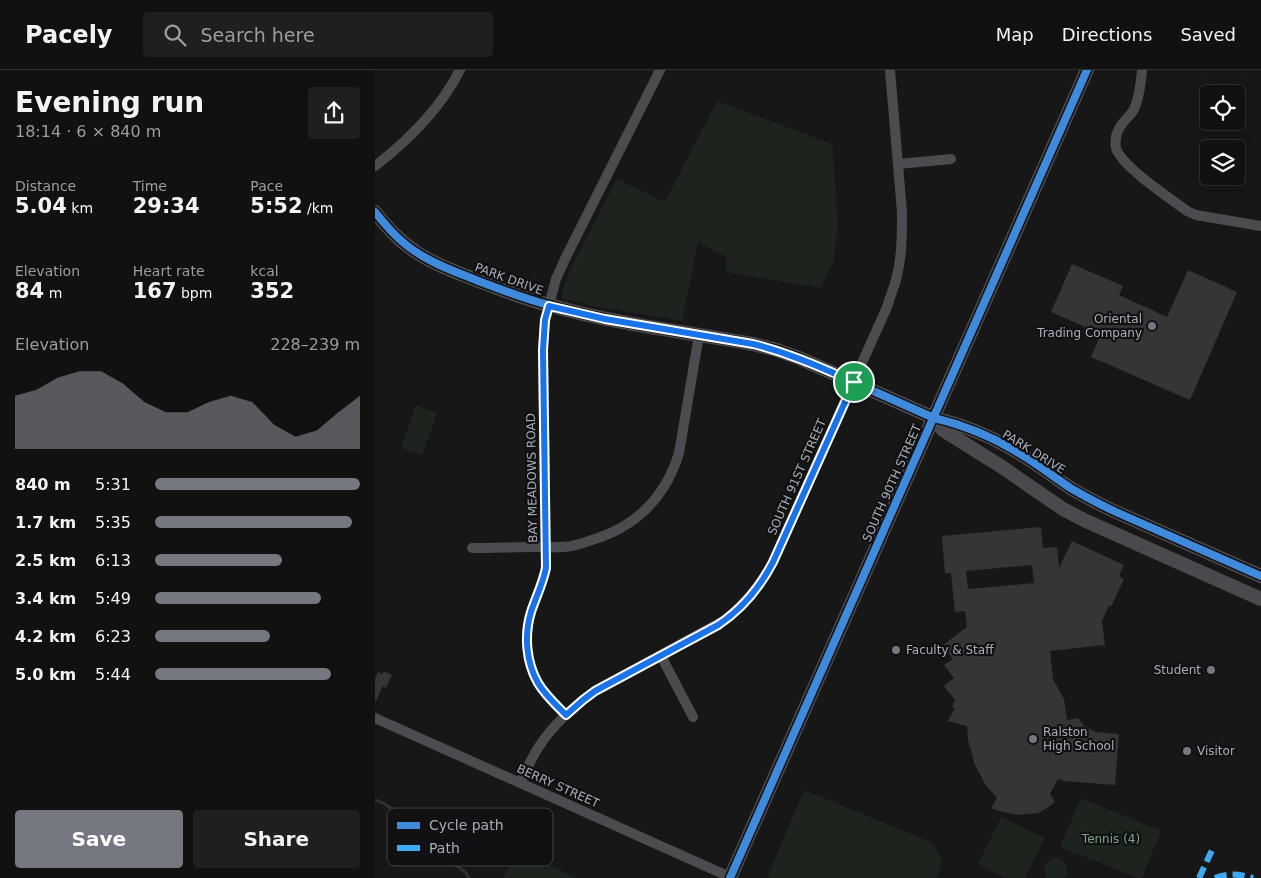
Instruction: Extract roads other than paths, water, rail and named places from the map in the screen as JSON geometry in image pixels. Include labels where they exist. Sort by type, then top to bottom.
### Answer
[{"type":"street","points":[[375,166],[392,153],[438,106],[460,70]]},
{"type":"street","name":"BAY MEADOWS ROAD","points":[[566,715],[539,685],[530,664],[528,653],[528,625],[546,568],[543,350],[545,320],[556,280],[565,259],[660,70]]},
{"type":"street","name":"SOUTH 91ST STREET","points":[[520,783],[541,744],[556,725],[583,700],[595,691],[725,620],[743,604],[759,585],[773,562],[887,307],[896,280],[900,258],[902,212],[890,70]]},
{"type":"street","name":"SOUTH 90TH STREET","points":[[730,877],[1087,70]]},
{"type":"street","points":[[1143,70],[1133,110],[1119,128],[1116,138],[1116,148],[1122,159],[1138,174],[1187,212],[1261,226]]},
{"type":"street","points":[[898,164],[951,159]]},
{"type":"street","name":"PARK DRIVE","points":[[375,212],[388,229],[426,258],[458,273],[549,306],[605,319],[753,344],[799,358],[934,418],[949,422],[1002,444],[1094,501],[1261,576]]},
{"type":"street","points":[[472,548],[546,547],[581,544],[610,534],[623,527],[649,507],[671,474],[679,453],[699,334]]},
{"type":"street","name":"PARK DRIVE","points":[[934,418],[943,430],[1085,521],[1261,599]]},
{"type":"street","points":[[661,656],[693,716]]},
{"type":"street","name":"BERRY STREET","points":[[375,718],[730,877]]},
{"type":"waterway","points":[[375,800],[391,808]]},
{"type":"waterway","points":[[457,866],[469,878]]},
{"type":"place","name":"Oriental Trading Company","points":[[1152,326]]},
{"type":"place","name":"Faculty & Staff","points":[[896,650]]},
{"type":"place","name":"Student","points":[[1211,670]]},
{"type":"place","name":"Ralston High School","points":[[1033,739]]},
{"type":"place","name":"Visitor","points":[[1187,751]]},
{"type":"park label","name":"Tennis (4)","points":[[1111,839]]}]
